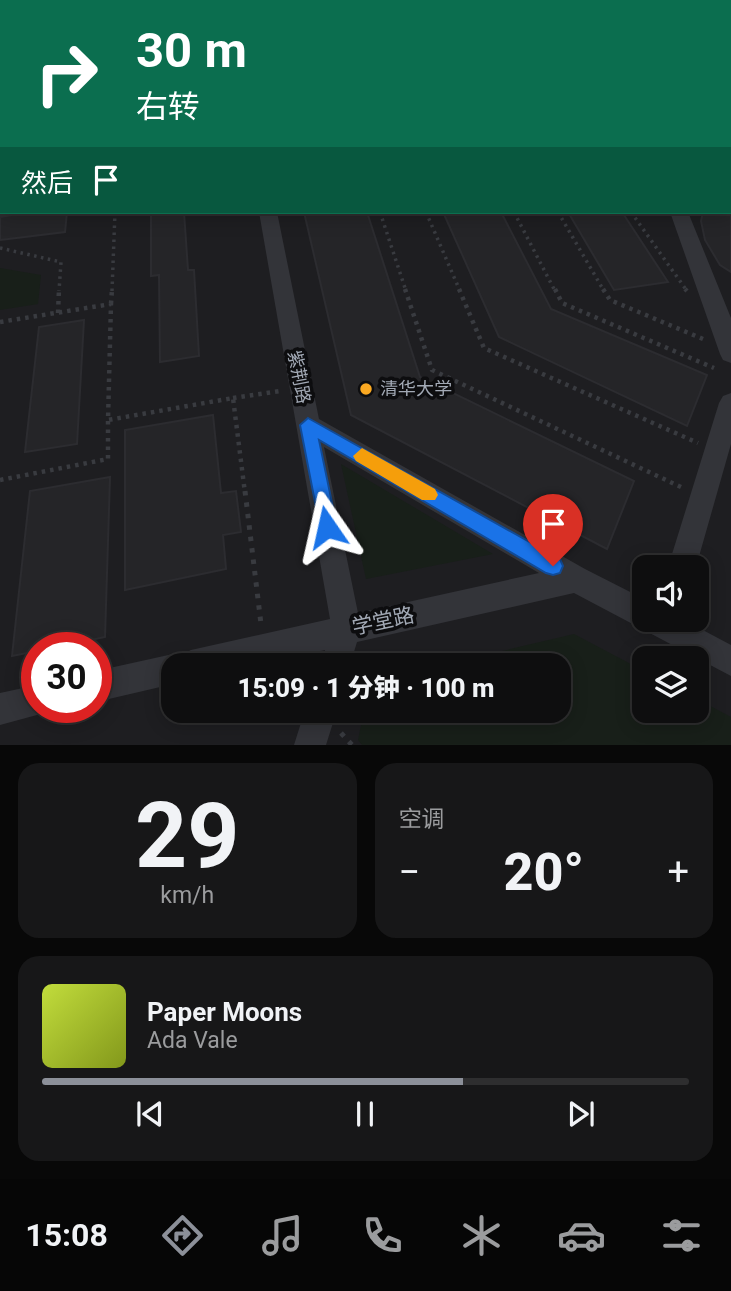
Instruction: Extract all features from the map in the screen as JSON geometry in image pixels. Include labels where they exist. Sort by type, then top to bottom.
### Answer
[{"type":"street","name":"紫荆路","points":[[268,214],[346,629],[339,653]]},
{"type":"street","points":[[680,214],[725,316],[727,358]]},
{"type":"street","points":[[686,555],[731,403]]},
{"type":"street","points":[[308,425],[575,579],[632,606]]},
{"type":"street","name":"学堂路","points":[[243,653],[575,579]]},
{"type":"street","points":[[681,632],[731,661]]},
{"type":"street","points":[[112,683],[161,672]]},
{"type":"street","points":[[0,709],[21,704]]},
{"type":"street","points":[[310,745],[317,723]]},
{"type":"path","points":[[144,0],[154,0]]},
{"type":"path","points":[[0,480],[107,459],[115,214]]},
{"type":"path","points":[[381,214],[432,370],[703,497]]},
{"type":"path","points":[[427,214],[484,348],[717,451]]},
{"type":"path","points":[[515,214],[562,303],[727,358]]},
{"type":"path","points":[[559,214],[610,300],[727,358]]},
{"type":"path","points":[[632,214],[681,287],[725,316]]},
{"type":"path","points":[[0,248],[61,262],[58,313]]},
{"type":"path","points":[[0,329],[1,322],[111,304]]},
{"type":"path","points":[[108,420],[301,388]]},
{"type":"path","points":[[233,398],[264,648]]},
{"type":"shaded area","name":"清华大学","points":[[0,214],[731,214],[731,745],[0,745]]},
{"type":"shaded area","points":[[0,268],[41,275],[38,304],[0,310]]},
{"type":"shaded area","points":[[341,464],[493,554],[366,579]]},
{"type":"shaded area","points":[[574,634],[632,665],[632,723],[709,723],[709,705],[731,717],[731,745],[362,745],[358,740],[362,723],[571,723],[571,653],[494,653]]},
{"type":"building","points":[[18,214],[67,214],[65,232],[0,240],[0,217]]},
{"type":"building","points":[[151,214],[184,214],[188,270],[194,270],[199,356],[160,362],[159,275],[151,276]]},
{"type":"building","points":[[304,214],[368,214],[420,377],[634,481],[607,549],[351,415]]},
{"type":"building","points":[[444,214],[502,214],[551,309],[707,375],[687,426],[499,337]]},
{"type":"building","points":[[569,214],[623,214],[668,282],[614,290]]},
{"type":"building","points":[[703,214],[731,214],[731,272],[720,265],[705,240],[701,221]]},
{"type":"building","points":[[84,320],[77,444],[25,452],[39,327]]},
{"type":"building","points":[[213,415],[221,493],[236,491],[241,532],[223,535],[226,569],[125,590],[125,430]]},
{"type":"building","points":[[110,477],[105,632],[21,632],[21,654],[12,656],[30,491]]},
{"type":"slow traffic","points":[[362,456],[429,495]]},
{"type":"place","name":"清华大学","points":[[366,389]]},
{"type":"route","points":[[327,527],[308,425],[553,566]]}]
